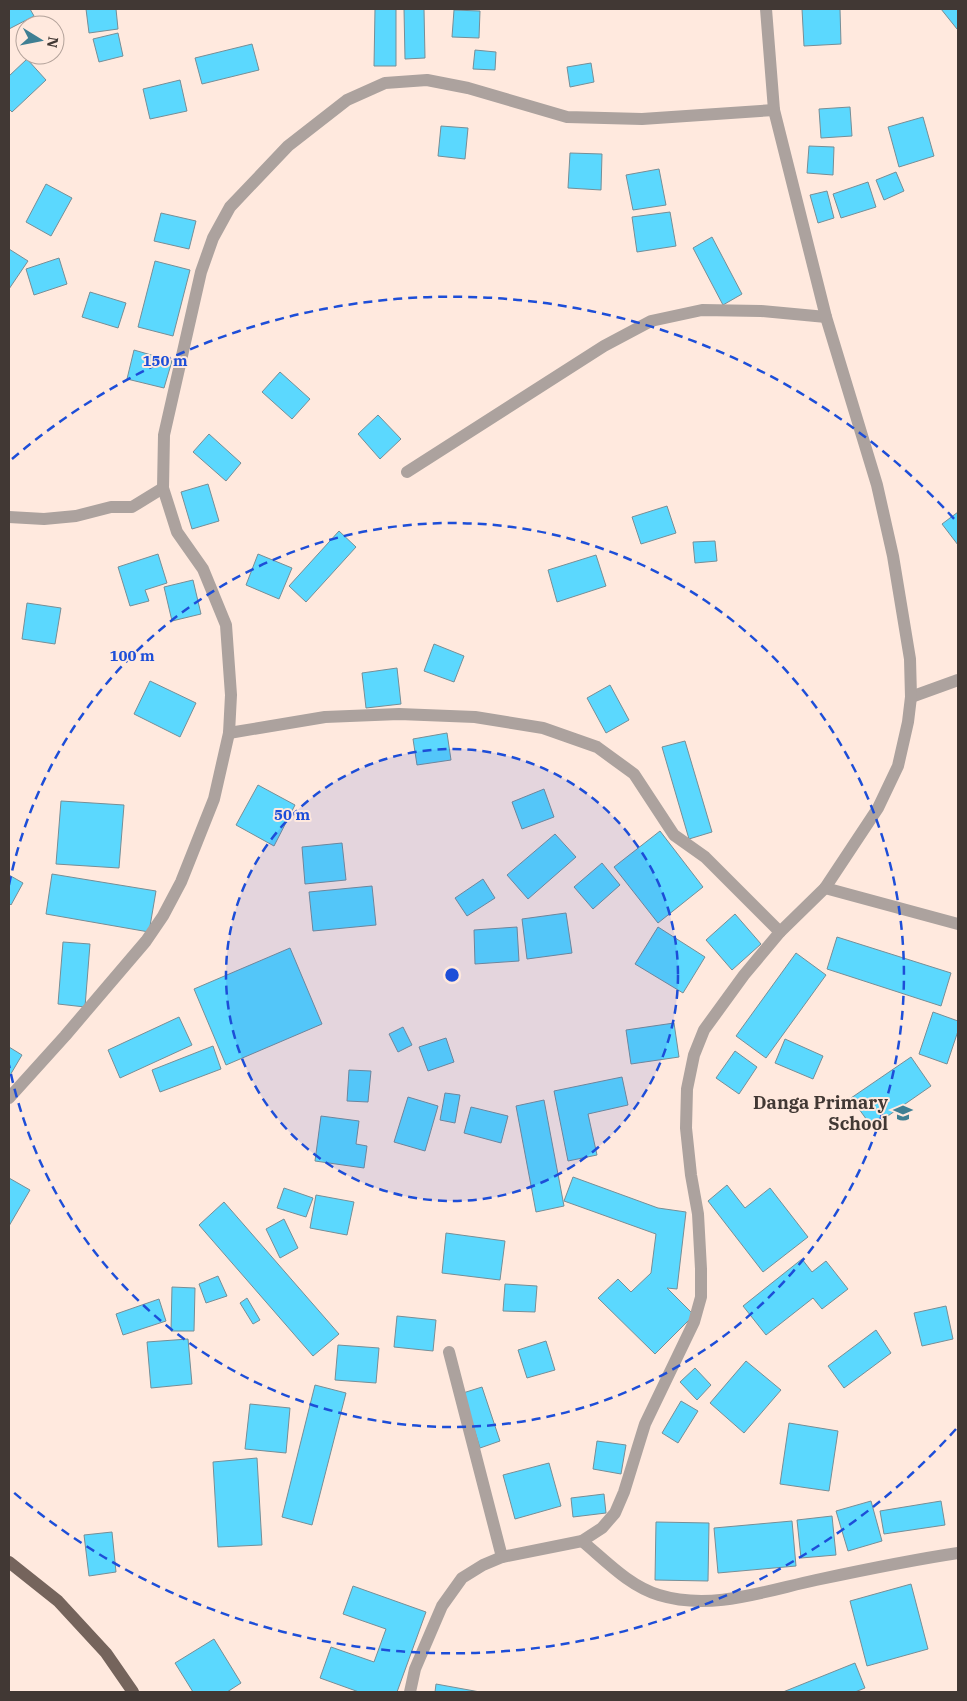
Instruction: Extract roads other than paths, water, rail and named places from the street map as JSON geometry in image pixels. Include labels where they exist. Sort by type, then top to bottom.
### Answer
[{"type":"main road","points":[[9,1562],[58,1601],[106,1653],[133,1692]]},
{"type":"street","points":[[410,1692],[415,1668],[442,1606],[462,1578],[483,1565],[502,1557],[582,1541],[602,1528],[616,1513],[645,1424],[694,1322],[701,1297],[698,1214],[691,1175],[686,1128],[687,1089],[694,1055],[704,1030],[744,975],[780,932],[825,888],[878,808],[898,766],[908,722],[912,697],[910,659],[893,556],[877,486],[826,317],[774,110],[766,9]]},
{"type":"street","points":[[9,1098],[146,941],[163,916],[181,882],[214,799],[229,733],[231,695],[226,625],[204,569],[177,532],[163,488],[164,435],[201,272],[213,238],[230,207],[288,146],[347,100],[385,83],[427,80],[468,88],[567,117],[642,119],[774,110]]},
{"type":"street","points":[[407,472],[604,346],[651,321],[702,310],[761,311],[826,317]]},
{"type":"street","points":[[9,517],[44,519],[68,517],[112,507],[132,507],[163,488]]},
{"type":"street","points":[[912,697],[958,680]]},
{"type":"street","points":[[229,733],[325,716],[399,714],[475,717],[543,728],[597,747],[634,774],[674,835],[705,858],[780,932]]},
{"type":"street","points":[[825,888],[958,924]]},
{"type":"street","points":[[449,1352],[502,1557]]},
{"type":"street","points":[[582,1541],[635,1585],[658,1595],[682,1601],[702,1602],[749,1595],[910,1561],[958,1553]]},
{"type":"place","name":"Danga Primary School","points":[[903,1113]]}]
